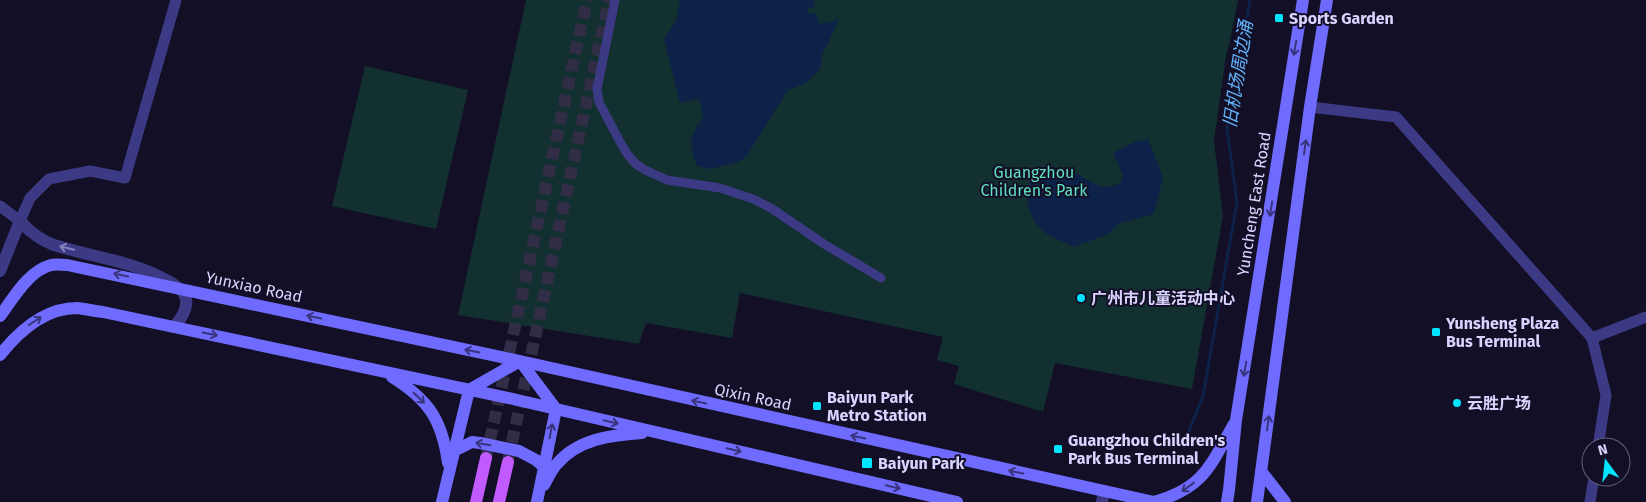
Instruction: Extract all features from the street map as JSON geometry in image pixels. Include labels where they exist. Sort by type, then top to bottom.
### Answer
[{"type":"main road","name":"Yuncheng East Road","points":[[1227,502],[1236,420],[1303,0]]},
{"type":"main road","points":[[1257,502],[1310,107],[1327,0]]},
{"type":"main road","name":"Yunxiao Road","points":[[0,316],[39,270],[51,265],[67,264],[520,361]]},
{"type":"main road","points":[[0,355],[24,328],[40,317],[57,311],[76,308],[113,314],[388,374],[414,393],[426,404],[435,417],[442,430],[450,470]]},
{"type":"main road","points":[[442,502],[470,390],[520,361],[556,409],[537,499]]},
{"type":"main road","name":"Qixin Road","points":[[520,361],[1103,497],[1154,502]]},
{"type":"main road","points":[[361,368],[513,399],[957,502]]},
{"type":"main road","points":[[1154,502],[1183,492],[1208,470],[1236,420]]},
{"type":"main road","points":[[537,499],[556,465],[574,449],[593,440],[614,435],[653,432]]},
{"type":"main road","points":[[454,451],[472,442],[480,442],[518,451],[536,460],[544,467]]},
{"type":"main road","points":[[476,502],[486,458]]},
{"type":"main road","points":[[499,502],[508,462]]},
{"type":"main road","points":[[1261,471],[1285,502]]},
{"type":"street","points":[[0,271],[30,198],[49,179],[90,171],[125,178],[176,0]]},
{"type":"street","points":[[615,0],[597,89],[599,102],[609,123],[628,155],[636,164],[654,175],[667,180],[720,188],[753,199],[771,208],[824,244],[881,278]]},
{"type":"street","points":[[1310,107],[1396,117],[1592,338],[1606,395],[1600,437]]},
{"type":"street","points":[[0,206],[38,238],[53,244],[137,267],[179,287],[184,294],[185,312],[174,327]]},
{"type":"street","points":[[1592,338],[1646,317]]},
{"type":"street","points":[[1590,502],[1592,487]]},
{"type":"green space","name":"Guangzhou Children's Park","points":[[526,0],[1238,0],[1226,56],[1214,141],[1223,216],[1192,389],[1055,363],[1043,412],[954,384],[959,366],[937,360],[943,337],[740,293],[732,338],[646,323],[639,344],[458,315]]},
{"type":"green space","points":[[365,66],[468,90],[436,229],[332,206]]},
{"type":"water","points":[[680,0],[813,0],[815,7],[807,9],[809,14],[816,12],[819,24],[839,20],[822,55],[820,69],[807,82],[787,91],[746,157],[738,162],[710,169],[697,166],[692,152],[691,141],[703,118],[699,98],[680,103],[664,39],[676,21]]},
{"type":"water","points":[[1148,139],[1163,177],[1154,214],[1120,223],[1106,235],[1074,247],[1043,231],[1032,215],[1028,206],[1027,196],[1028,187],[1038,173],[1048,169],[1065,169],[1099,186],[1112,186],[1121,183],[1123,175],[1113,153],[1134,142]]},
{"type":"waterway","name":"旧机场周边涌","points":[[1185,441],[1203,396],[1237,202],[1227,129],[1250,0]]},
{"type":"tunnel","points":[[486,458],[587,0]]},
{"type":"tunnel","points":[[508,460],[609,0]]},
{"type":"place","name":"Sports Garden","points":[[1279,18]]},
{"type":"place","name":"广州市儿童活动中心","points":[[1081,298]]},
{"type":"place","name":"Yunsheng Plaza Bus Terminal","points":[[1436,332]]},
{"type":"place","name":"云胜广场","points":[[1457,403]]},
{"type":"place","name":"Baiyun Park Metro Station","points":[[817,406]]},
{"type":"place","name":"Guangzhou Children's Park Bus Terminal","points":[[1058,449]]},
{"type":"place","name":"Baiyun Park","points":[[867,463]]}]
